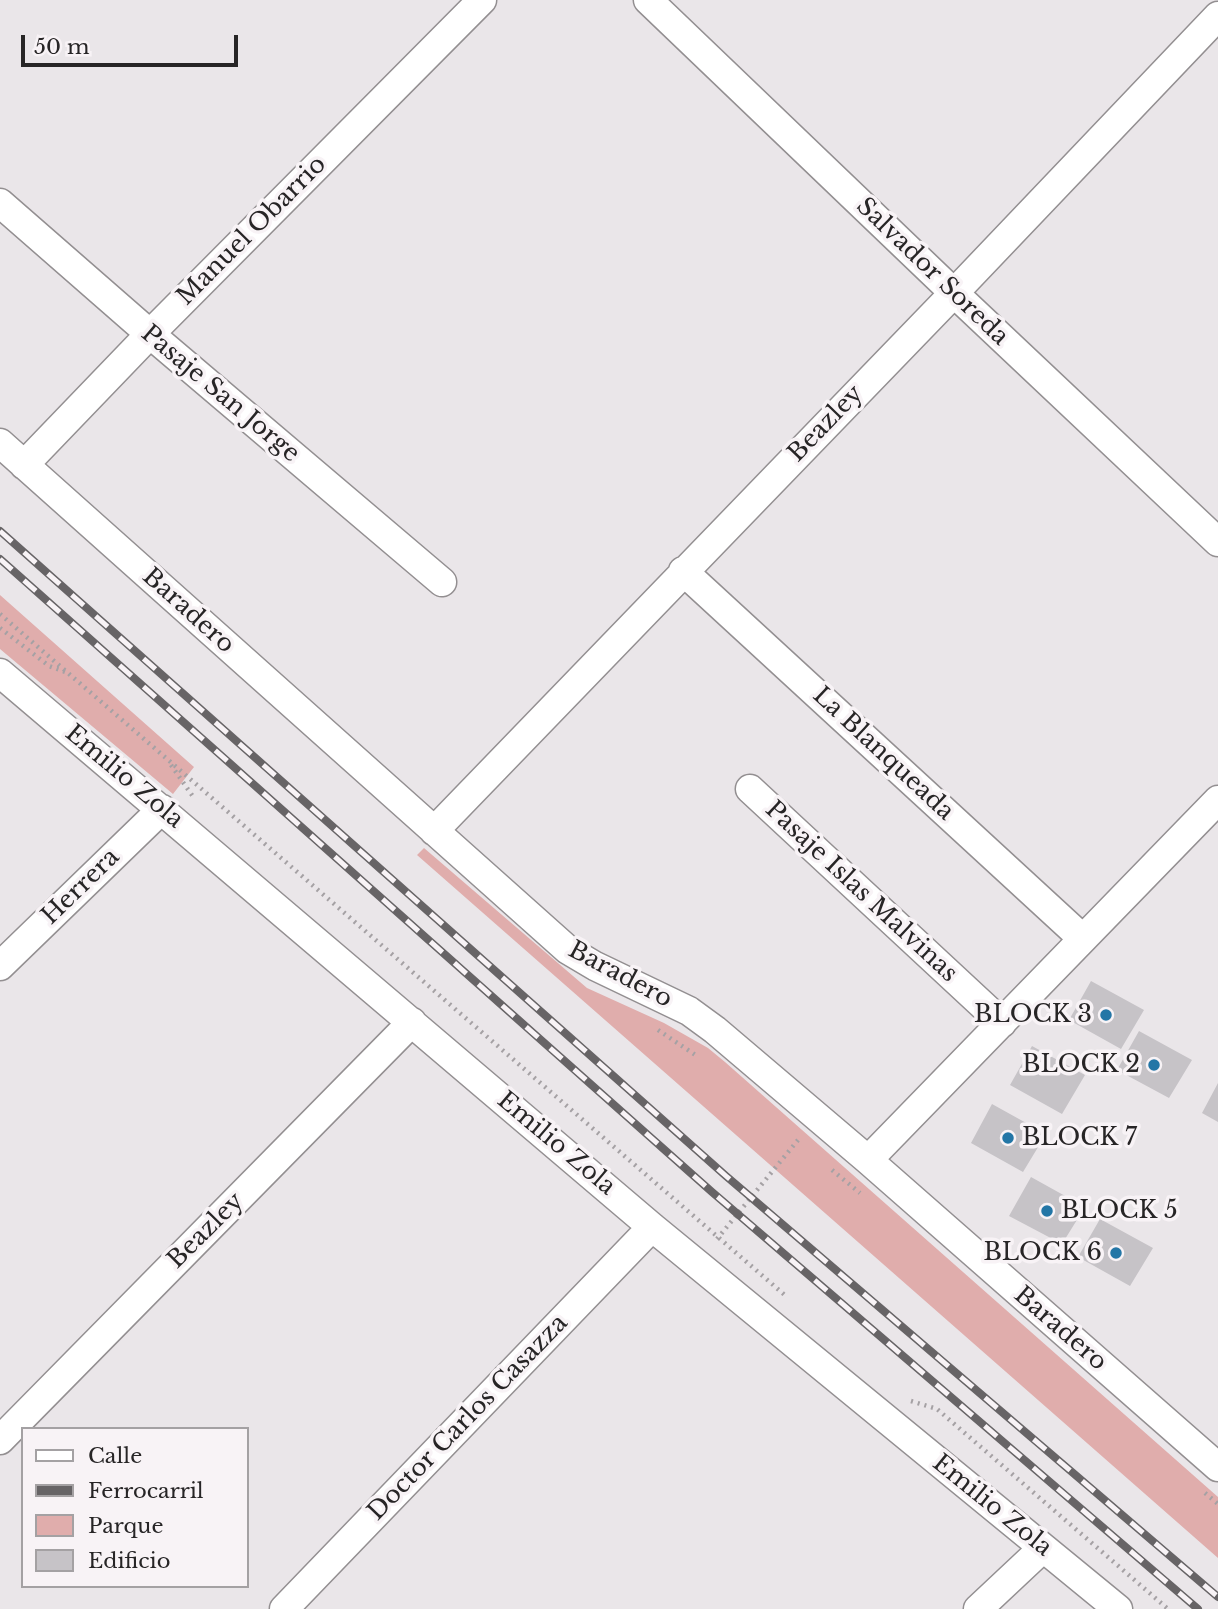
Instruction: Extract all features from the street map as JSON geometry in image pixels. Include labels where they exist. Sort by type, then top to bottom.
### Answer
[{"type":"street","name":"Manuel Obarrio","points":[[24,465],[150,334],[482,0]]},
{"type":"street","name":"Salvador Soreda","points":[[648,0],[1218,542]]},
{"type":"street","name":"Beazley","points":[[434,831],[1218,16]]},
{"type":"street","name":"Pasaje San Jorge","points":[[0,203],[442,582]]},
{"type":"street","name":"Baradero","points":[[0,443],[568,950],[704,1021],[868,1160],[1218,1467]]},
{"type":"street","name":"La Blanqueada","points":[[683,571],[1082,938]]},
{"type":"street","name":"Emilio Zola","points":[[0,673],[652,1227],[1118,1609]]},
{"type":"street","name":"Pasaje Islas Malvinas","points":[[750,789],[1002,1023]]},
{"type":"street","points":[[868,1160],[1218,800]]},
{"type":"street","name":"Herrera","points":[[0,966],[162,809]]},
{"type":"street","name":"Beazley","points":[[0,1440],[412,1022]]},
{"type":"street","name":"Doctor Carlos Casazza","points":[[284,1609],[652,1227]]},
{"type":"street","points":[[978,1609],[1043,1548]]},
{"type":"path","points":[[0,614],[790,1300]]},
{"type":"path","points":[[0,628],[49,666],[72,675]]},
{"type":"path","points":[[712,1245],[798,1140]]},
{"type":"path","points":[[903,1398],[937,1409],[1168,1609]]},
{"type":"green space","points":[[0,595],[194,767],[173,794],[0,649]]},
{"type":"green space","points":[[424,848],[587,988],[664,1023],[708,1048],[1218,1497],[1218,1558],[417,855]]},
{"type":"building","name":"BLOCK 3","points":[[1091,981],[1144,1010],[1121,1049],[1069,1020]]},
{"type":"building","name":"BLOCK 2","points":[[1139,1031],[1192,1060],[1169,1098],[1117,1070]]},
{"type":"building","points":[[1032,1046],[1085,1075],[1062,1114],[1010,1085]]},
{"type":"building","points":[[1218,1083],[1218,1122],[1202,1113]]},
{"type":"building","name":"BLOCK 7","points":[[992,1104],[1046,1134],[1023,1172],[971,1143]]},
{"type":"building","name":"BLOCK 5","points":[[1031,1177],[1085,1207],[1062,1244],[1009,1216]]},
{"type":"building","name":"BLOCK 6","points":[[1100,1219],[1153,1248],[1130,1286],[1078,1257]]},
{"type":"railway","points":[[0,531],[726,1176],[1218,1597]]},
{"type":"railway","points":[[0,559],[712,1192],[1198,1609]]},
{"type":"place","name":"BLOCK 3","points":[[1106,1015]]},
{"type":"place","name":"BLOCK 2","points":[[1154,1065]]},
{"type":"place","name":"BLOCK 7","points":[[1008,1138]]},
{"type":"place","name":"BLOCK 5","points":[[1047,1211]]},
{"type":"place","name":"BLOCK 6","points":[[1116,1253]]}]
